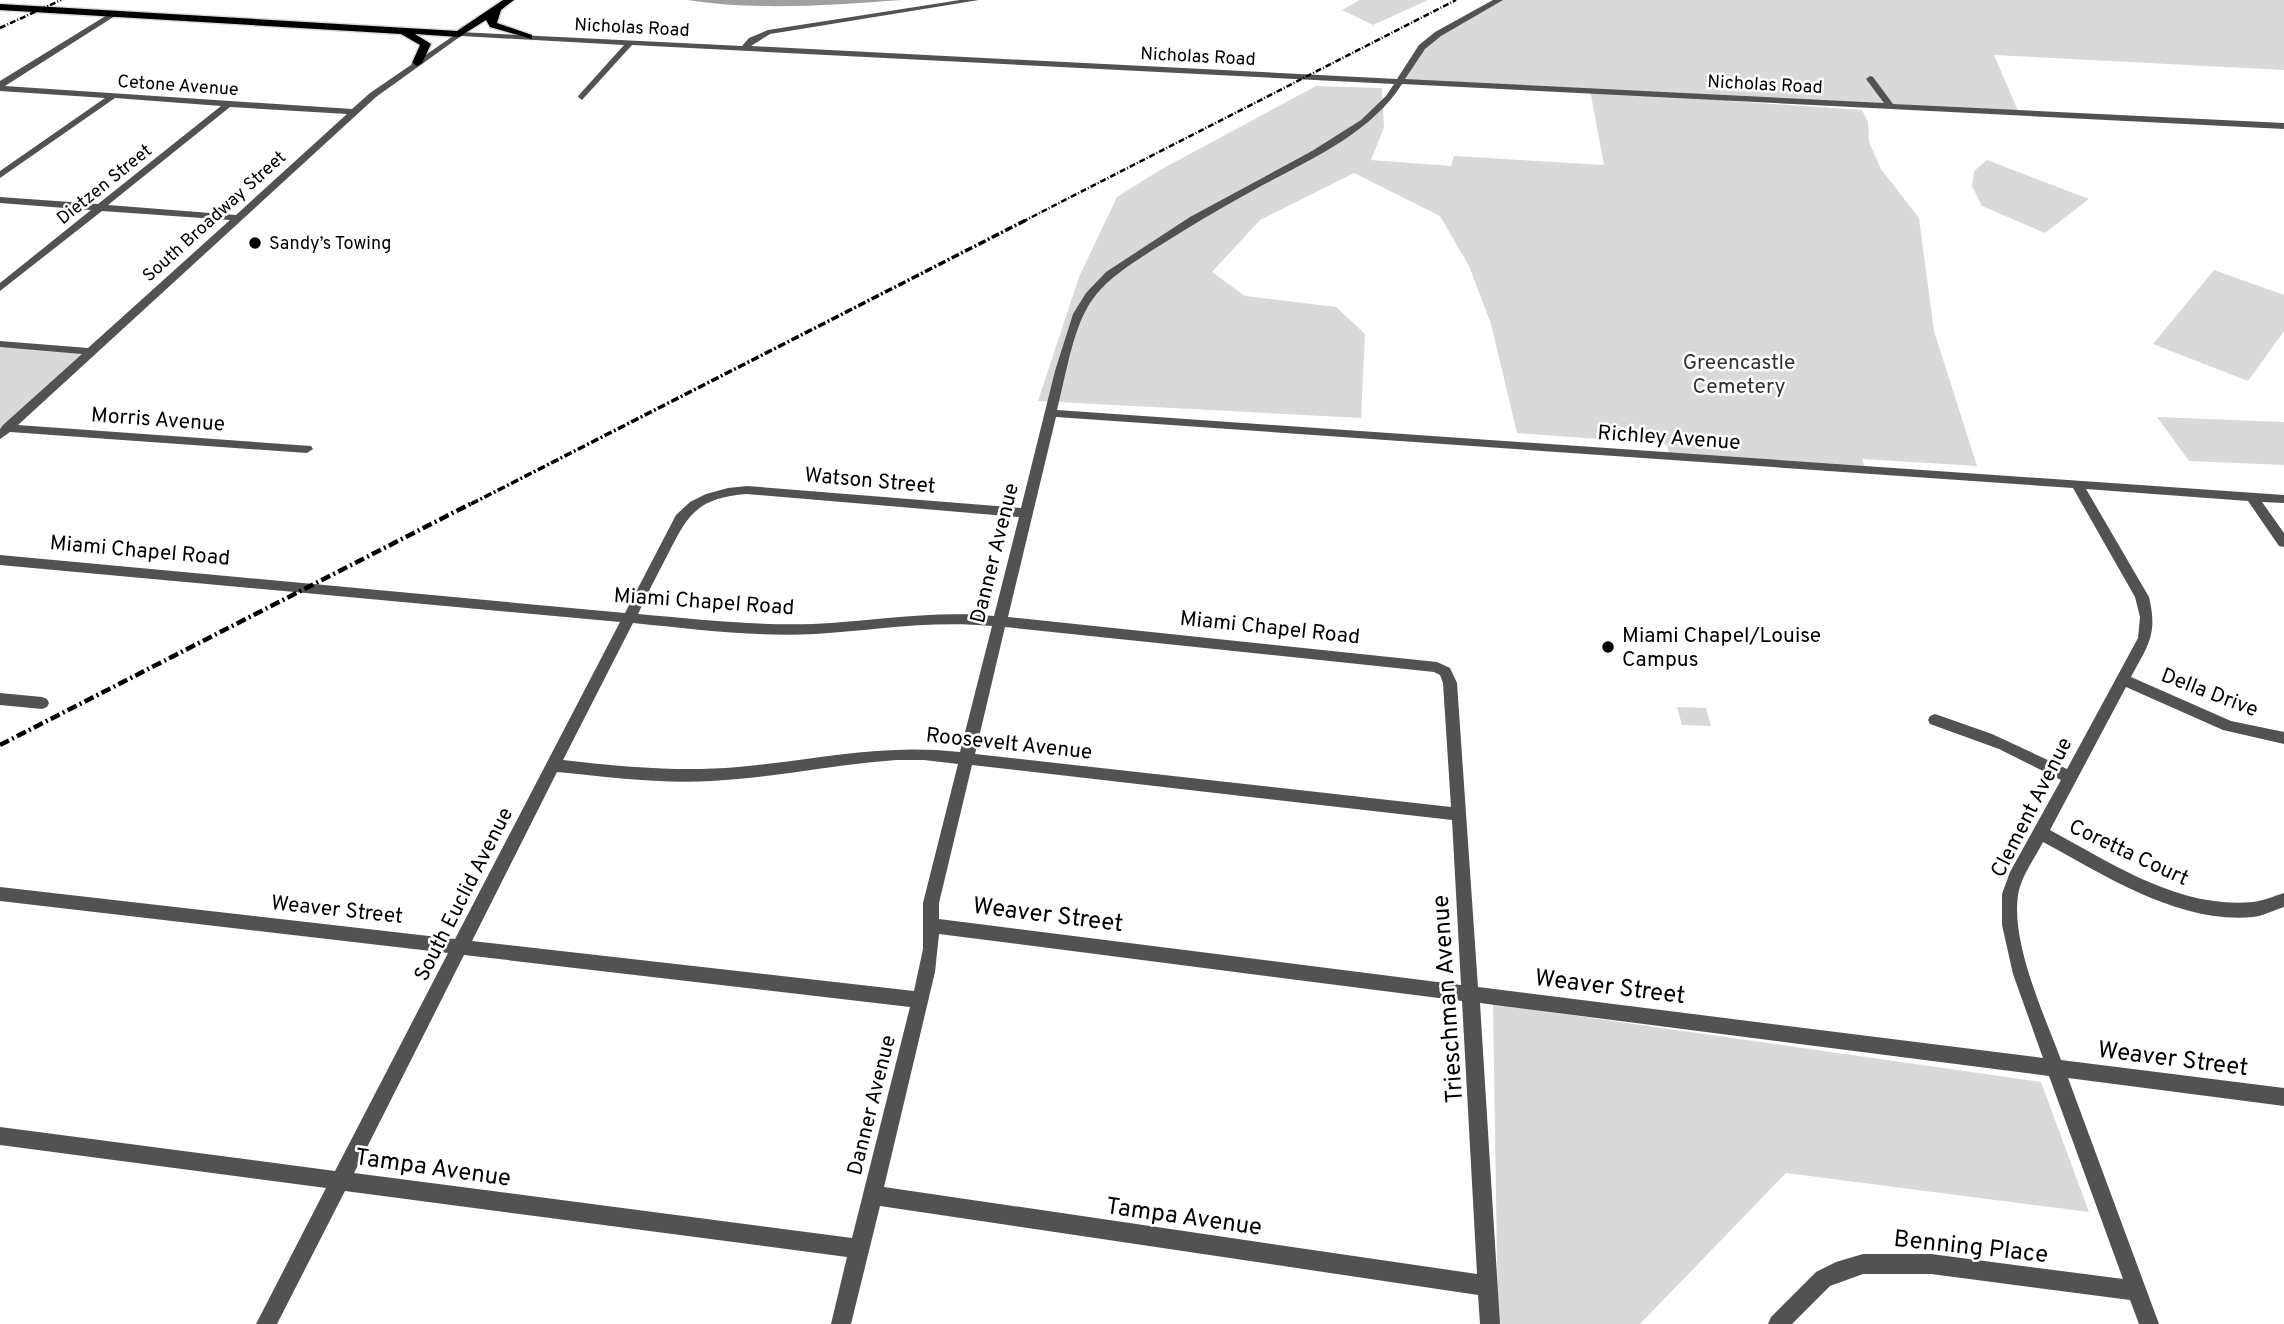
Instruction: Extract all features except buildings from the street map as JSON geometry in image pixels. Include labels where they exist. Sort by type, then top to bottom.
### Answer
[{"type":"main road","points":[[459,34],[486,20],[509,0]]},
{"type":"main road","name":"Nicholas Road","points":[[0,7],[459,34]]},
{"type":"main road","points":[[486,20],[499,28],[528,37]]},
{"type":"main road","points":[[386,30],[411,36],[426,44],[425,52],[418,63]]},
{"type":"street","points":[[744,48],[756,37],[768,32],[975,0]]},
{"type":"street","name":"Danner Avenue","points":[[841,1324],[931,949],[931,903],[1073,326],[1084,303],[1103,281],[1193,219],[1346,135],[1377,111],[1401,81],[1415,55],[1431,39],[1499,0]]},
{"type":"street","points":[[0,86],[112,14]]},
{"type":"street","name":"Nicholas Road","points":[[459,34],[2284,126]]},
{"type":"street","name":"South Broadway Street","points":[[4,431],[354,112],[459,34]]},
{"type":"street","points":[[418,63],[466,43],[528,37]]},
{"type":"street","points":[[582,97],[630,43]]},
{"type":"street","points":[[1870,79],[1890,106]]},
{"type":"street","name":"Cetone Avenue","points":[[0,86],[227,105],[354,112]]},
{"type":"street","points":[[0,175],[113,96]]},
{"type":"street","name":"Dietzen Street","points":[[0,288],[227,105]]},
{"type":"street","points":[[0,200],[238,218]]},
{"type":"street","points":[[0,344],[91,352]]},
{"type":"street","name":"Richley Avenue","points":[[1052,413],[2284,499]]},
{"type":"street","name":"Morris Avenue","points":[[4,431],[307,449]]},
{"type":"street","name":"Clement Avenue","points":[[2078,486],[2138,588],[2145,607],[2145,638],[2016,877],[2010,894],[2010,925],[2021,974],[2149,1324]]},
{"type":"street","name":"Watson Street","points":[[711,495],[724,491],[747,490],[1027,513]]},
{"type":"street","name":"South Euclid Avenue","points":[[266,1324],[680,517],[711,495]]},
{"type":"street","points":[[2253,498],[2284,543]]},
{"type":"street","name":"Miami Chapel Road","points":[[0,560],[737,628],[787,629],[937,618],[1000,621],[1418,663],[1437,667],[1445,672]]},
{"type":"street","name":"Trieschman Avenue","points":[[1445,672],[1450,683],[1460,814],[1490,1324]]},
{"type":"street","name":"Della Drive","points":[[2122,679],[2228,726],[2284,738]]},
{"type":"street","points":[[0,699],[42,703]]},
{"type":"street","points":[[1936,720],[2008,746],[2069,777]]},
{"type":"street","name":"Roosevelt Avenue","points":[[553,765],[654,775],[711,776],[883,754],[966,757],[1460,814]]},
{"type":"street","name":"Coretta Court","points":[[2040,832],[2139,884],[2190,903],[2245,911],[2272,906],[2284,900]]},
{"type":"street","name":"Weaver Street","points":[[0,894],[920,1000]]},
{"type":"street","name":"Weaver Street","points":[[930,925],[2284,1097]]},
{"type":"street","name":"Tampa Avenue","points":[[0,1136],[859,1249]]},
{"type":"street","name":"Tampa Avenue","points":[[872,1195],[1488,1286]]},
{"type":"street","name":"Benning Place","points":[[1778,1324],[1823,1279],[1863,1264],[1931,1264],[2137,1291]]},
{"type":"green space","points":[[1360,0],[1428,0],[1373,25],[1342,10]]},
{"type":"green space","name":"Greencastle Cemetery","points":[[1499,0],[2284,0],[2284,70],[1994,55],[2019,113],[1728,98],[1729,101],[1862,110],[1868,122],[1869,142],[1881,169],[1919,218],[1934,331],[1977,466],[1862,459],[1866,469],[1671,457],[1666,444],[1517,433],[1491,324],[1469,266],[1440,216],[1354,173],[1260,220],[1212,272],[1245,296],[1336,307],[1365,334],[1361,418],[1038,401],[1079,277],[1117,197],[1160,170],[1316,86],[1382,88],[1384,128],[1371,160],[1451,166],[1454,156],[1604,165],[1590,90],[1401,81],[1422,47]]},
{"type":"green space","points":[[1987,160],[2089,199],[2045,233],[1982,206],[1972,186],[1974,171]]},
{"type":"green space","points":[[2214,270],[2284,295],[2284,331],[2248,381],[2153,344]]},
{"type":"green space","points":[[0,344],[91,352],[0,435]]},
{"type":"green space","points":[[2157,417],[2284,422],[2284,465],[2189,461]]},
{"type":"green space","points":[[1677,707],[1706,708],[1711,726],[1682,725]]},
{"type":"green space","points":[[1493,1004],[2041,1082],[2089,1212],[1786,1173],[1640,1324],[1498,1324]]},
{"type":"shaded area","points":[[687,0],[902,0],[768,6]]},
{"type":"railway","points":[[0,28],[61,0]]},
{"type":"railway","points":[[1022,222],[1456,0]]},
{"type":"railway","points":[[471,504],[1026,220]]},
{"type":"railway","points":[[0,745],[474,502]]},
{"type":"place","name":"Sandy’s Towing","points":[[255,243]]},
{"type":"place","name":"Miami Chapel/Louise Campus","points":[[1608,647]]}]
